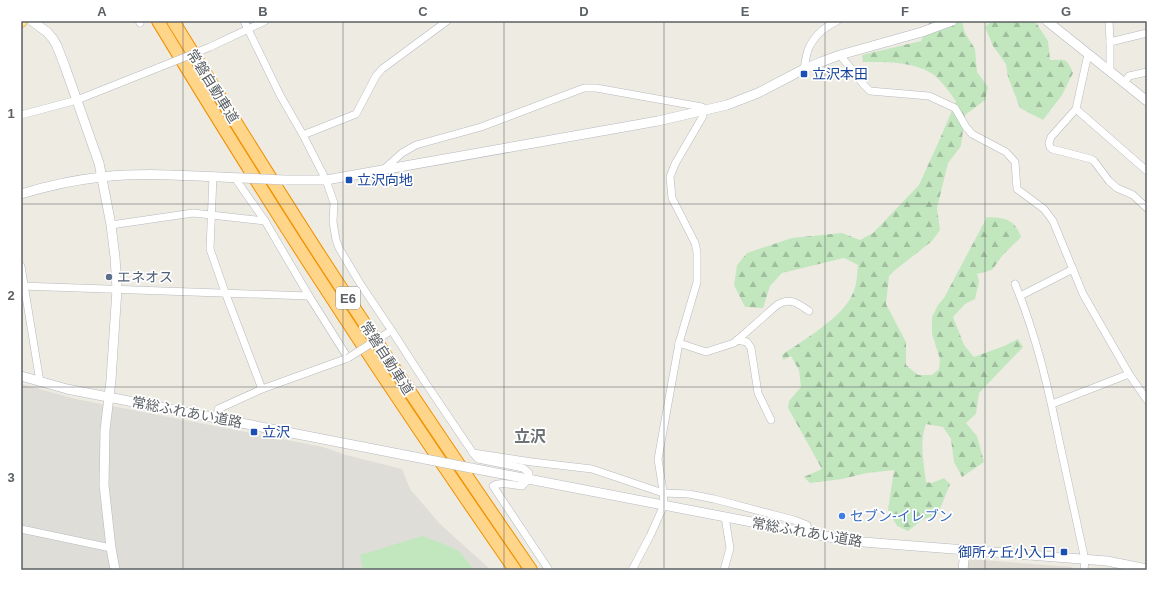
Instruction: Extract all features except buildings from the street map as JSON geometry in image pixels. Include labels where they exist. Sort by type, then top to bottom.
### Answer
[{"type":"highway","name":"常磐自動車道","points":[[158,21],[246,165],[324,287],[515,570]]},
{"type":"highway","name":"常磐自動車道","points":[[173,21],[262,165],[335,279],[531,570]]},
{"type":"street","points":[[32,21],[47,32],[55,42],[99,163],[111,225],[117,289],[111,380],[105,430],[104,485],[115,570]]},
{"type":"street","points":[[244,21],[280,95],[303,134],[326,180],[334,203],[334,222],[336,240],[339,248],[391,332],[478,459],[523,468],[529,473],[529,479],[522,486],[507,484],[496,484],[493,486],[549,570]]},
{"type":"street","points":[[21,115],[77,100],[210,47],[265,21]]},
{"type":"street","points":[[303,134],[356,114],[376,76],[382,69],[447,21]]},
{"type":"street","points":[[804,69],[808,49],[816,37],[828,23],[837,21]]},
{"type":"street","points":[[21,194],[51,186],[102,177],[146,175],[326,180],[658,120],[703,111],[743,100],[804,69],[840,55],[922,32],[952,21]]},
{"type":"street","points":[[1047,21],[1147,101]]},
{"type":"street","points":[[1109,21],[1110,72]]},
{"type":"street","points":[[1110,42],[1147,33]]},
{"type":"street","points":[[1088,54],[1076,109],[1051,137],[1049,143],[1050,147],[1052,149],[1091,159],[1109,181],[1117,188],[1132,195],[1147,208]]},
{"type":"street","points":[[840,55],[870,91],[929,96],[955,108],[972,134],[1006,152],[1015,162],[1017,189],[1044,209],[1053,220],[1083,294],[1129,374],[1146,398]]},
{"type":"street","points":[[1124,83],[1129,76],[1147,72]]},
{"type":"street","points":[[383,170],[402,153],[416,145],[481,127],[584,88],[596,88],[702,107],[703,116],[675,164],[670,177],[672,198],[695,243],[697,252],[697,282],[679,342],[658,459],[664,505],[632,570]]},
{"type":"street","points":[[1076,109],[1147,171]]},
{"type":"street","points":[[213,176],[210,249],[262,389]]},
{"type":"street","points":[[238,178],[348,358]]},
{"type":"street","points":[[111,225],[193,213],[265,221]]},
{"type":"street","points":[[21,266],[22,286],[40,382]]},
{"type":"street","points":[[1020,296],[1073,269]]},
{"type":"street","points":[[1015,284],[1040,355],[1052,404],[1085,560],[1084,570]]},
{"type":"street","points":[[22,286],[309,296]]},
{"type":"street","points":[[679,342],[706,352],[734,343],[783,301],[791,301],[809,311]]},
{"type":"street","points":[[217,418],[218,409],[262,389],[348,358],[391,332]]},
{"type":"street","points":[[737,340],[747,342],[751,348],[758,394],[771,420]]},
{"type":"street","points":[[1052,404],[1129,374]]},
{"type":"street","name":"常総ふれあい道路","points":[[21,376],[67,389],[850,541],[1120,563],[1146,567]]},
{"type":"street","points":[[474,453],[592,469],[663,493],[689,494],[714,499],[794,520],[808,525],[809,533]]},
{"type":"street","points":[[724,570],[730,548],[725,517]]},
{"type":"street","points":[[21,529],[111,548]]},
{"type":"street","points":[[963,570],[965,550]]},
{"type":"shaded area","points":[[21,384],[76,399],[323,447],[346,455],[402,469],[410,489],[440,524],[491,570],[21,570]]},
{"type":"shaded area","points":[[968,559],[1072,567],[1072,570],[967,570]]},
{"type":"green space","points":[[930,21],[962,21],[965,33],[975,49],[977,72],[988,87],[985,100],[965,115],[961,146],[948,163],[937,208],[940,230],[932,241],[889,276],[886,304],[906,342],[906,365],[918,375],[932,375],[939,369],[940,359],[932,334],[932,317],[938,305],[944,298],[987,217],[1008,220],[1015,226],[1021,237],[1002,256],[992,270],[977,274],[979,282],[975,299],[965,304],[953,317],[964,345],[974,357],[1018,339],[1023,347],[979,393],[976,414],[966,423],[977,436],[984,462],[962,477],[954,462],[951,439],[943,427],[926,424],[922,446],[926,482],[932,483],[944,478],[950,484],[938,514],[922,520],[908,531],[897,526],[888,510],[894,470],[810,483],[804,477],[822,469],[788,408],[789,401],[801,387],[799,370],[791,356],[783,360],[782,355],[811,336],[840,312],[855,288],[858,265],[844,258],[782,273],[770,286],[763,308],[745,307],[734,285],[737,265],[747,253],[792,238],[842,233],[860,240],[873,233],[919,185],[956,101],[937,78],[923,69],[898,63],[863,62],[862,55],[921,41]]},
{"type":"green space","points":[[992,21],[1035,21],[1048,41],[1050,60],[1065,60],[1071,68],[1073,73],[1062,95],[1043,120],[1020,108],[1008,77],[1006,64],[993,46],[985,27]]},
{"type":"green space","points":[[422,536],[459,551],[474,570],[363,570],[360,555]]},
{"type":"place","name":"立沢本田","points":[[804,74]]},
{"type":"place","name":"立沢向地","points":[[349,180]]},
{"type":"place","name":"エネオス","points":[[109,277]]},
{"type":"place","name":"立沢","points":[[254,432]]},
{"type":"place","name":"セブン-イレブン","points":[[842,516]]},
{"type":"place","name":"御所ヶ丘小入口","points":[[1064,552]]},
{"type":"district","name":"立沢","points":[[530,436]]}]
